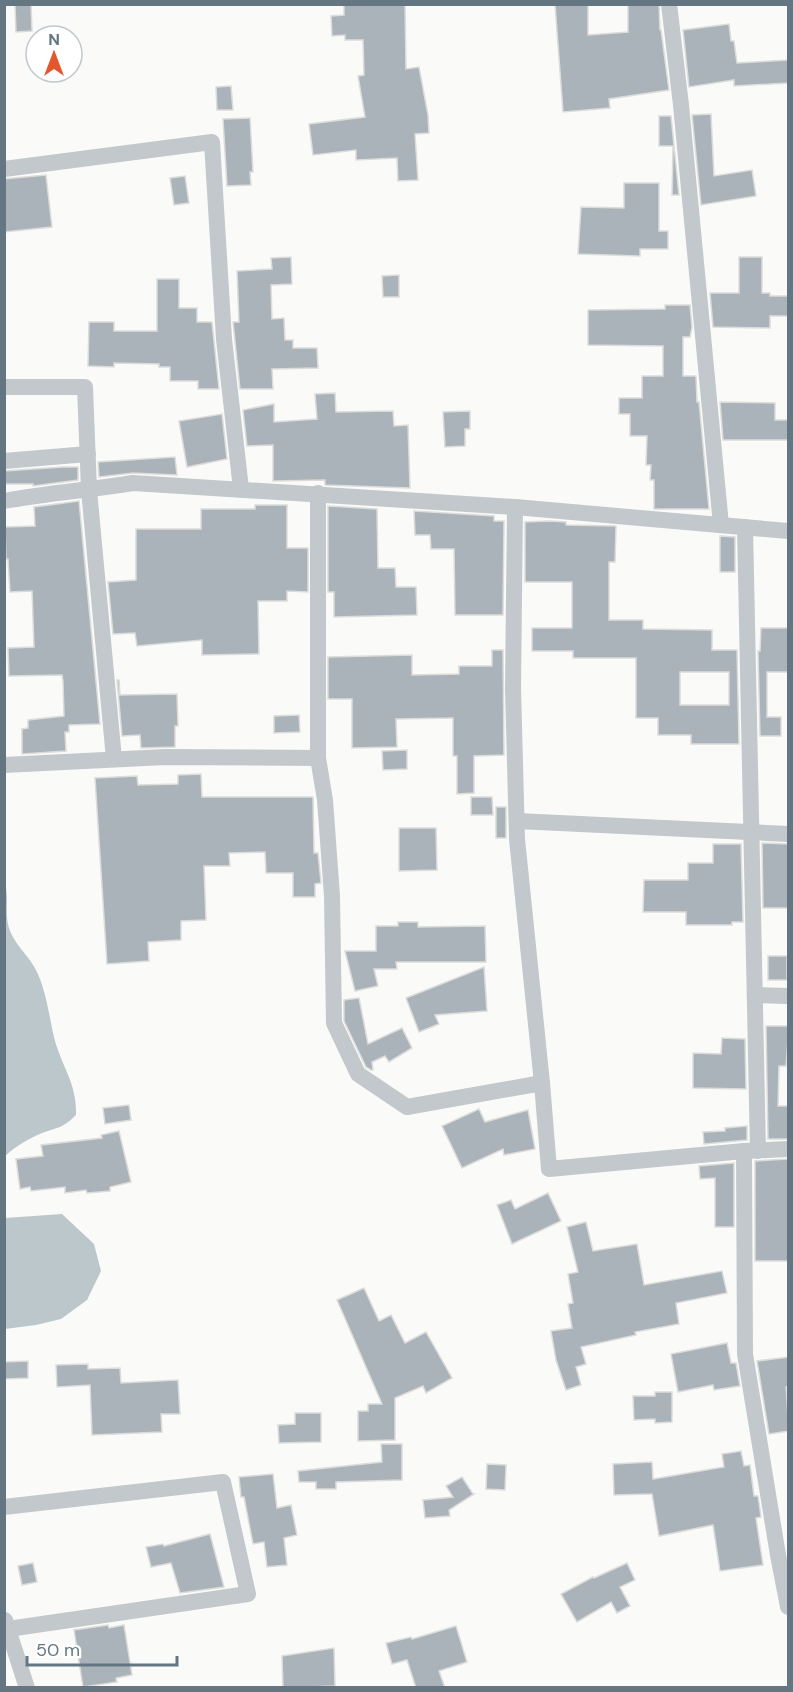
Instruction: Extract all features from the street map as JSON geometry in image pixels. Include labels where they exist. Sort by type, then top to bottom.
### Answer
[{"type":"street","points":[[669,4],[721,525]]},
{"type":"street","points":[[4,169],[212,142],[224,339],[241,489]]},
{"type":"street","points":[[4,387],[85,387],[89,490],[114,759]]},
{"type":"street","points":[[4,461],[88,454]]},
{"type":"street","points":[[4,501],[55,492],[89,490],[133,483],[515,507],[789,531]]},
{"type":"street","points":[[318,493],[318,758],[325,800],[332,897],[334,1023],[358,1074],[408,1107],[542,1083]]},
{"type":"street","points":[[515,507],[513,688],[517,821],[549,1169],[789,1149]]},
{"type":"street","points":[[745,527],[755,995],[745,1354],[778,1555],[789,1607]]},
{"type":"street","points":[[4,765],[165,757],[318,758]]},
{"type":"street","points":[[517,821],[789,834]]},
{"type":"street","points":[[755,995],[789,996]]},
{"type":"street","points":[[4,1507],[223,1482],[248,1594],[6,1624],[27,1688]]},
{"type":"shaded area","points":[[5,883],[10,931],[40,978],[55,1041],[72,1085],[76,1115],[64,1125],[27,1140],[5,1156]]},
{"type":"shaded area","points":[[62,1214],[94,1244],[101,1271],[87,1300],[61,1319],[5,1329],[5,1218]]},
{"type":"building","points":[[31,4],[32,24],[24,24],[24,32],[16,32],[15,5]]},
{"type":"building","points":[[405,4],[406,69],[419,67],[429,133],[415,134],[418,180],[398,181],[397,158],[356,160],[356,150],[313,155],[309,124],[365,117],[358,76],[364,75],[363,40],[345,40],[345,35],[332,36],[331,16],[344,15],[344,5]]},
{"type":"building","points":[[555,4],[588,4],[588,35],[628,32],[628,4],[659,4],[660,30],[669,90],[609,99],[610,108],[563,112]]},
{"type":"building","points":[[729,24],[737,63],[789,60],[789,83],[734,86],[734,80],[689,87],[683,30]]},
{"type":"building","points":[[231,86],[233,110],[217,110],[216,87]]},
{"type":"building","points":[[711,114],[714,176],[752,170],[756,196],[701,205],[692,115]]},
{"type":"building","points":[[659,116],[671,116],[679,195],[672,195],[673,146],[659,146]]},
{"type":"building","points":[[250,118],[253,172],[250,172],[251,185],[227,186],[223,119]]},
{"type":"building","points":[[46,175],[52,227],[4,232],[4,179]]},
{"type":"building","points":[[185,176],[189,203],[174,205],[170,178]]},
{"type":"building","points":[[624,183],[659,183],[659,231],[668,231],[668,249],[640,249],[640,256],[578,254],[581,207],[624,208]]},
{"type":"building","points":[[291,257],[292,284],[271,285],[272,319],[284,318],[285,340],[293,340],[293,348],[317,348],[318,368],[272,369],[273,389],[240,389],[233,322],[239,322],[237,271],[272,269],[271,258]]},
{"type":"building","points":[[739,257],[762,257],[762,293],[770,293],[770,296],[789,296],[789,316],[770,316],[770,328],[713,327],[710,293],[739,293]]},
{"type":"building","points":[[399,275],[399,297],[383,297],[382,276]]},
{"type":"building","points":[[157,279],[179,279],[179,308],[197,308],[197,322],[212,322],[219,389],[198,389],[198,381],[170,381],[170,367],[159,367],[159,364],[114,363],[114,367],[88,366],[89,322],[114,322],[114,331],[157,331]]},
{"type":"building","points":[[665,305],[690,305],[692,327],[690,337],[683,337],[683,376],[696,376],[709,509],[654,509],[654,480],[650,480],[651,465],[646,465],[647,436],[630,436],[630,414],[619,414],[619,398],[642,398],[642,376],[663,376],[663,346],[588,345],[588,310],[665,309]]},
{"type":"building","points":[[335,393],[336,412],[393,411],[394,426],[408,425],[410,488],[325,485],[325,480],[273,481],[273,445],[247,446],[243,410],[274,404],[274,422],[317,419],[315,394]]},
{"type":"building","points":[[720,402],[775,403],[775,420],[789,420],[789,440],[723,440]]},
{"type":"building","points":[[470,411],[470,429],[465,429],[465,446],[445,447],[443,412]]},
{"type":"building","points":[[222,414],[227,459],[187,467],[179,421]]},
{"type":"building","points":[[175,457],[177,475],[133,473],[99,477],[98,462]]},
{"type":"building","points":[[78,467],[78,480],[33,486],[33,484],[4,484],[4,471]]},
{"type":"building","points":[[79,501],[100,724],[69,725],[69,732],[65,732],[66,751],[22,754],[22,729],[28,728],[28,720],[64,716],[63,681],[62,675],[9,676],[8,648],[34,647],[32,591],[10,592],[5,527],[35,526],[34,507]]},
{"type":"building","points":[[255,505],[287,505],[287,548],[308,548],[308,592],[287,591],[287,601],[258,601],[259,654],[202,655],[202,640],[137,646],[135,633],[113,634],[108,582],[136,580],[136,529],[201,529],[201,509],[255,509]]},
{"type":"building","points":[[328,506],[377,509],[378,568],[395,568],[396,587],[416,587],[417,615],[334,617],[334,592],[328,592]]},
{"type":"building","points":[[414,511],[494,516],[494,521],[504,521],[503,615],[455,615],[454,549],[431,549],[430,535],[415,535]]},
{"type":"building","points":[[549,521],[566,522],[566,525],[616,526],[615,562],[609,562],[609,620],[643,620],[643,629],[712,630],[712,650],[737,650],[739,744],[691,744],[691,735],[658,735],[658,718],[636,718],[636,658],[573,658],[573,651],[532,651],[532,628],[572,628],[572,582],[525,582],[525,522]],"holes":[[[680,672],[729,672],[729,705],[680,705]]]},
{"type":"building","points":[[720,536],[735,537],[735,572],[720,572]]},
{"type":"building","points":[[761,628],[789,628],[789,672],[767,672],[767,717],[781,717],[781,736],[760,736],[758,651],[760,651]]},
{"type":"building","points":[[492,650],[503,650],[504,755],[474,756],[474,793],[457,794],[457,756],[453,756],[453,718],[396,719],[397,747],[352,748],[352,699],[328,699],[328,657],[412,655],[412,675],[459,674],[459,666],[492,666]]},
{"type":"building","points":[[117,680],[119,680],[120,695],[177,694],[178,726],[175,726],[175,747],[141,748],[140,735],[122,736]]},
{"type":"building","points":[[299,715],[300,732],[274,733],[274,716]]},
{"type":"building","points":[[407,750],[407,769],[383,770],[382,751]]},
{"type":"building","points":[[201,774],[202,797],[313,797],[314,853],[318,853],[321,883],[315,884],[315,897],[293,897],[293,873],[266,873],[265,852],[229,853],[230,866],[204,866],[206,920],[181,921],[181,940],[148,942],[149,961],[107,964],[95,778],[137,776],[138,785],[178,784],[178,775]]},
{"type":"building","points":[[471,797],[492,797],[493,815],[471,815]]},
{"type":"building","points":[[496,807],[506,807],[506,838],[496,838]]},
{"type":"building","points":[[399,828],[436,828],[437,870],[399,871]]},
{"type":"building","points":[[762,843],[789,844],[789,908],[763,908]]},
{"type":"building","points":[[713,844],[741,844],[743,922],[732,922],[732,925],[686,925],[686,912],[643,912],[644,880],[688,880],[688,863],[713,863]]},
{"type":"building","points":[[398,922],[418,922],[418,927],[485,926],[486,962],[396,962],[397,969],[374,969],[378,986],[355,991],[345,951],[376,951],[376,926],[398,926]]},
{"type":"building","points":[[768,956],[787,956],[787,980],[768,980]]},
{"type":"building","points":[[484,967],[487,1011],[435,1015],[439,1024],[419,1032],[406,998]]},
{"type":"building","points":[[359,998],[368,1044],[402,1028],[412,1048],[389,1062],[385,1056],[372,1062],[373,1070],[366,1067],[344,1021],[344,1000]]},
{"type":"building","points":[[766,1026],[789,1026],[786,1066],[779,1066],[778,1106],[789,1106],[789,1139],[768,1139]]},
{"type":"building","points":[[722,1038],[745,1039],[746,1089],[693,1088],[693,1053],[721,1054]]},
{"type":"building","points":[[129,1105],[131,1120],[105,1124],[103,1108]]},
{"type":"building","points":[[479,1109],[485,1122],[528,1110],[535,1149],[504,1155],[503,1149],[462,1168],[442,1126]]},
{"type":"building","points":[[747,1126],[747,1140],[704,1144],[703,1132],[725,1131],[725,1128]]},
{"type":"building","points":[[119,1131],[131,1182],[110,1187],[110,1191],[87,1193],[86,1190],[65,1193],[65,1187],[31,1191],[30,1187],[20,1189],[16,1159],[43,1156],[41,1145],[102,1138],[101,1135]]},
{"type":"building","points":[[789,1159],[789,1261],[755,1261],[755,1161]]},
{"type":"building","points":[[734,1163],[734,1227],[715,1227],[715,1178],[700,1179],[699,1166]]},
{"type":"building","points":[[548,1193],[561,1221],[512,1244],[497,1205],[511,1200],[515,1209]]},
{"type":"building","points":[[586,1222],[593,1251],[637,1244],[644,1285],[722,1271],[727,1293],[676,1303],[679,1324],[635,1332],[636,1335],[581,1347],[586,1364],[576,1367],[581,1385],[566,1390],[556,1360],[551,1331],[572,1328],[568,1304],[573,1303],[568,1274],[578,1272],[567,1227]]},
{"type":"building","points":[[364,1288],[379,1321],[391,1315],[405,1343],[426,1332],[452,1378],[426,1393],[423,1386],[395,1398],[395,1440],[358,1441],[358,1411],[368,1411],[368,1404],[382,1404],[337,1300]]},
{"type":"building","points":[[727,1343],[731,1363],[736,1363],[740,1386],[714,1390],[713,1385],[678,1392],[671,1354]]},
{"type":"building","points":[[789,1357],[789,1386],[786,1387],[789,1431],[769,1434],[757,1361]]},
{"type":"building","points":[[28,1361],[28,1378],[4,1379],[4,1362]]},
{"type":"building","points":[[88,1364],[88,1369],[120,1368],[121,1383],[178,1380],[180,1414],[161,1414],[162,1432],[92,1435],[90,1385],[57,1387],[56,1365]]},
{"type":"building","points":[[655,1392],[672,1392],[672,1422],[655,1423],[655,1419],[634,1420],[633,1396],[655,1396]]},
{"type":"building","points":[[295,1413],[321,1413],[321,1442],[279,1443],[278,1425],[295,1424]]},
{"type":"building","points":[[381,1444],[402,1444],[402,1480],[336,1482],[336,1489],[316,1489],[316,1482],[299,1482],[298,1471],[382,1462]]},
{"type":"building","points":[[741,1451],[744,1466],[750,1465],[754,1496],[758,1496],[761,1517],[756,1518],[763,1565],[720,1571],[713,1525],[659,1536],[652,1494],[614,1495],[613,1464],[652,1462],[653,1479],[724,1467],[722,1454]]},
{"type":"building","points":[[487,1464],[506,1465],[505,1490],[486,1489]]},
{"type":"building","points":[[273,1474],[277,1508],[291,1505],[297,1535],[284,1538],[287,1565],[267,1567],[264,1542],[253,1544],[244,1497],[241,1497],[239,1477]]},
{"type":"building","points":[[462,1477],[474,1494],[449,1510],[450,1516],[425,1518],[423,1500],[453,1497],[446,1486]]},
{"type":"building","points":[[210,1534],[224,1587],[180,1593],[171,1563],[151,1567],[146,1547],[163,1544],[164,1546]]},
{"type":"building","points":[[33,1563],[37,1582],[22,1585],[18,1566]]},
{"type":"building","points":[[627,1563],[635,1580],[620,1587],[630,1606],[617,1613],[611,1602],[577,1622],[561,1594]]},
{"type":"building","points":[[108,1625],[109,1628],[124,1625],[132,1675],[116,1678],[117,1682],[83,1687],[74,1630]]},
{"type":"building","points":[[456,1626],[467,1662],[439,1671],[445,1688],[416,1688],[407,1660],[392,1664],[386,1643],[411,1637],[412,1639]]},
{"type":"building","points":[[334,1648],[335,1686],[283,1688],[282,1656]]}]
